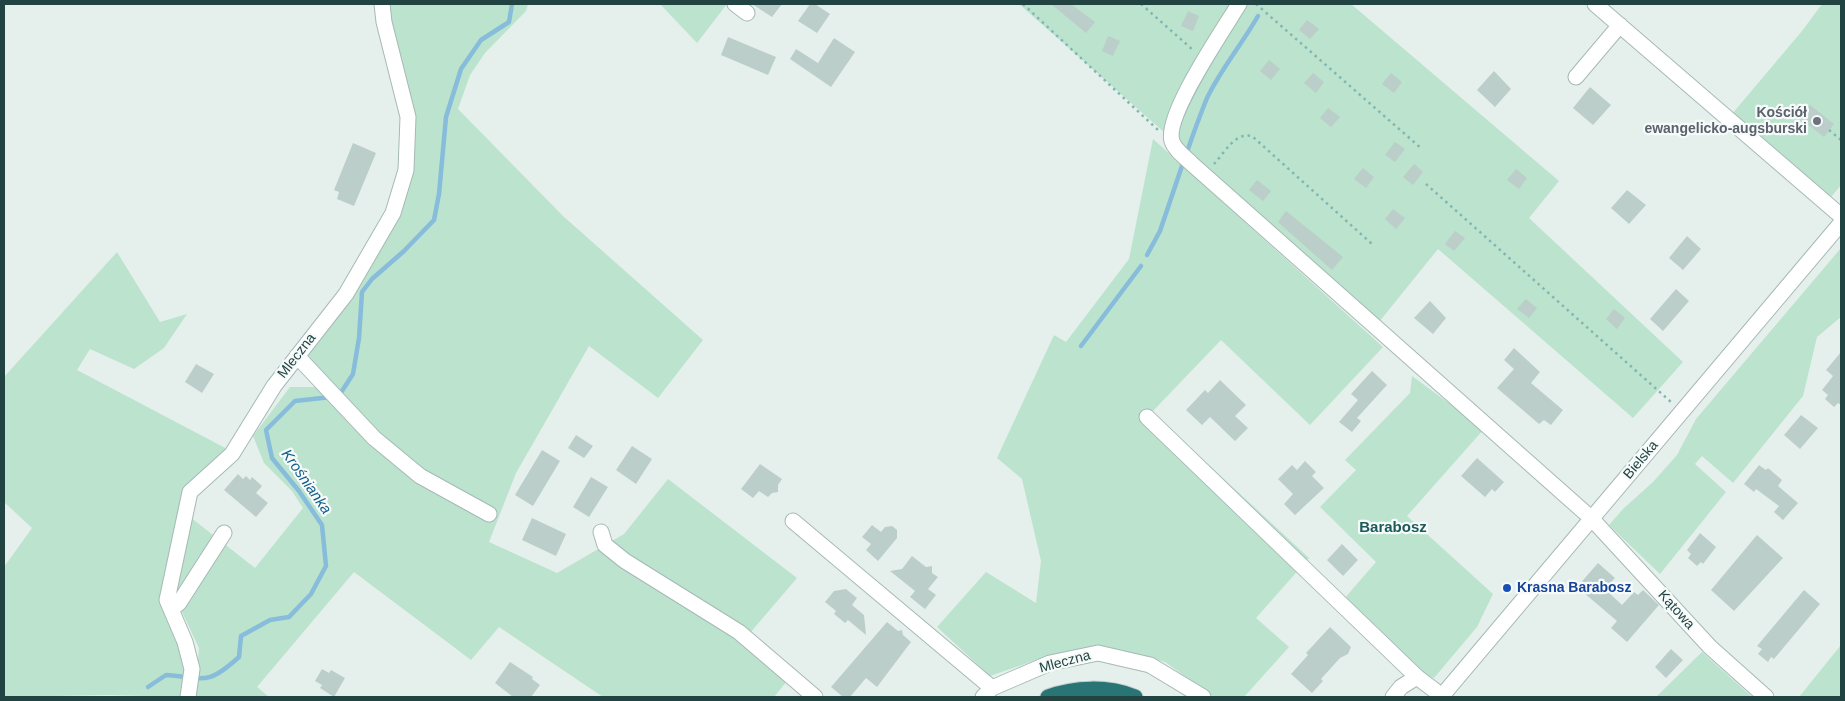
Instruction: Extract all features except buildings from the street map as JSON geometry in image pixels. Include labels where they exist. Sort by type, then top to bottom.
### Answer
[{"type":"highway","points":[[1048,697],[1067,692],[1098,690],[1135,697]]},
{"type":"street","name":"Mleczna","points":[[189,694],[192,669],[185,642],[167,600],[190,492],[232,454],[274,386],[346,294],[393,213],[406,170],[408,117],[384,22],[382,4]]},
{"type":"street","points":[[735,4],[747,14]]},
{"type":"street","points":[[1172,143],[1170,128],[1178,109],[1239,4]]},
{"type":"street","points":[[1595,4],[1841,216]]},
{"type":"street","points":[[1576,77],[1620,25]]},
{"type":"street","name":"Kątowa","points":[[1172,143],[1205,175],[1591,518],[1710,647],[1766,697]]},
{"type":"street","name":"Bielska","points":[[1441,697],[1841,223]]},
{"type":"street","points":[[298,356],[374,438],[420,476],[489,514]]},
{"type":"street","points":[[1147,417],[1417,677],[1441,697]]},
{"type":"street","points":[[792,521],[988,693]]},
{"type":"street","points":[[601,532],[605,544],[625,561],[739,632],[814,697]]},
{"type":"street","points":[[171,610],[179,603],[224,534]]},
{"type":"street","name":"Mleczna","points":[[988,693],[1050,663],[1098,653],[1150,665],[1203,697]]},
{"type":"street","points":[[1393,697],[1401,687],[1417,677]]},
{"type":"path","points":[[1023,4],[1172,143]]},
{"type":"path","points":[[1141,4],[1206,60]]},
{"type":"path","points":[[1256,4],[1422,149]]},
{"type":"path","points":[[1829,130],[1841,140]]},
{"type":"path","points":[[1205,175],[1238,137],[1244,134],[1252,136],[1372,244]]},
{"type":"path","points":[[1426,184],[1681,412]]},
{"type":"green space","points":[[389,4],[528,4],[526,11],[485,53],[470,75],[458,109],[563,216],[703,340],[658,398],[589,346],[516,473],[489,542],[557,573],[624,534],[668,479],[797,578],[750,633],[796,670],[774,697],[603,697],[499,627],[471,660],[354,572],[257,687],[269,697],[195,697],[199,648],[174,595],[190,517],[255,568],[303,508],[292,491],[264,463],[253,436],[290,387],[328,387],[331,384],[306,354],[395,220],[415,116],[389,23]]},
{"type":"green space","points":[[660,4],[727,4],[697,43]]},
{"type":"green space","points":[[1019,4],[1351,4],[1559,181],[1529,218],[1683,362],[1633,418],[1438,249],[1379,322]]},
{"type":"green space","points":[[1822,4],[1841,4],[1841,185],[1831,197],[1732,114],[1802,31]]},
{"type":"green space","points":[[1153,139],[1383,347],[1310,425],[1221,340],[1152,412],[1309,558],[1256,618],[1289,647],[1244,697],[1214,697],[1165,662],[1099,645],[1039,659],[990,676],[937,627],[986,572],[1036,603],[1041,561],[1022,479],[997,458],[1054,335],[1066,342],[1129,259]]},
{"type":"green space","points":[[1841,248],[1841,317],[1817,337],[1803,396],[1733,483],[1702,456],[1695,464],[1726,492],[1660,574],[1609,525],[1623,509],[1653,482],[1677,455],[1696,419]]},
{"type":"green space","points":[[117,252],[160,322],[187,314],[164,348],[134,369],[90,349],[77,370],[231,451],[186,490],[163,598],[188,669],[184,697],[107,695],[4,697],[4,567],[32,528],[4,502],[4,377]]},
{"type":"green space","points":[[1412,376],[1484,429],[1407,516],[1493,594],[1477,627],[1434,678],[1423,674],[1344,599],[1376,562],[1320,507],[1356,470],[1345,460],[1410,393]]},
{"type":"green space","points":[[1841,645],[1841,697],[1799,697]]},
{"type":"green space","points":[[1702,652],[1752,697],[1656,697]]},
{"type":"waterway","name":"Krośnianka","points":[[342,391],[353,374],[359,338],[362,292],[372,279],[404,251],[434,220],[439,194],[446,117],[461,69],[481,40],[509,22],[512,4]]},
{"type":"waterway","points":[[1188,149],[1207,98],[1258,16]]},
{"type":"waterway","points":[[1147,255],[1160,231],[1183,163]]},
{"type":"waterway","points":[[1081,346],[1141,266]]},
{"type":"waterway","name":"Krośnianka","points":[[148,687],[166,675],[205,678],[220,672],[239,657],[241,636],[270,620],[289,617],[311,594],[326,566],[322,525],[299,491],[272,458],[266,430],[295,401],[331,397]]},
{"type":"place","name":"Kościół ewangelicko-augsburski","points":[[1817,121]]},
{"type":"place","name":"Krasna Barabosz","points":[[1507,588]]},
{"type":"district","name":"Barabosz","points":[[1393,528]]}]
